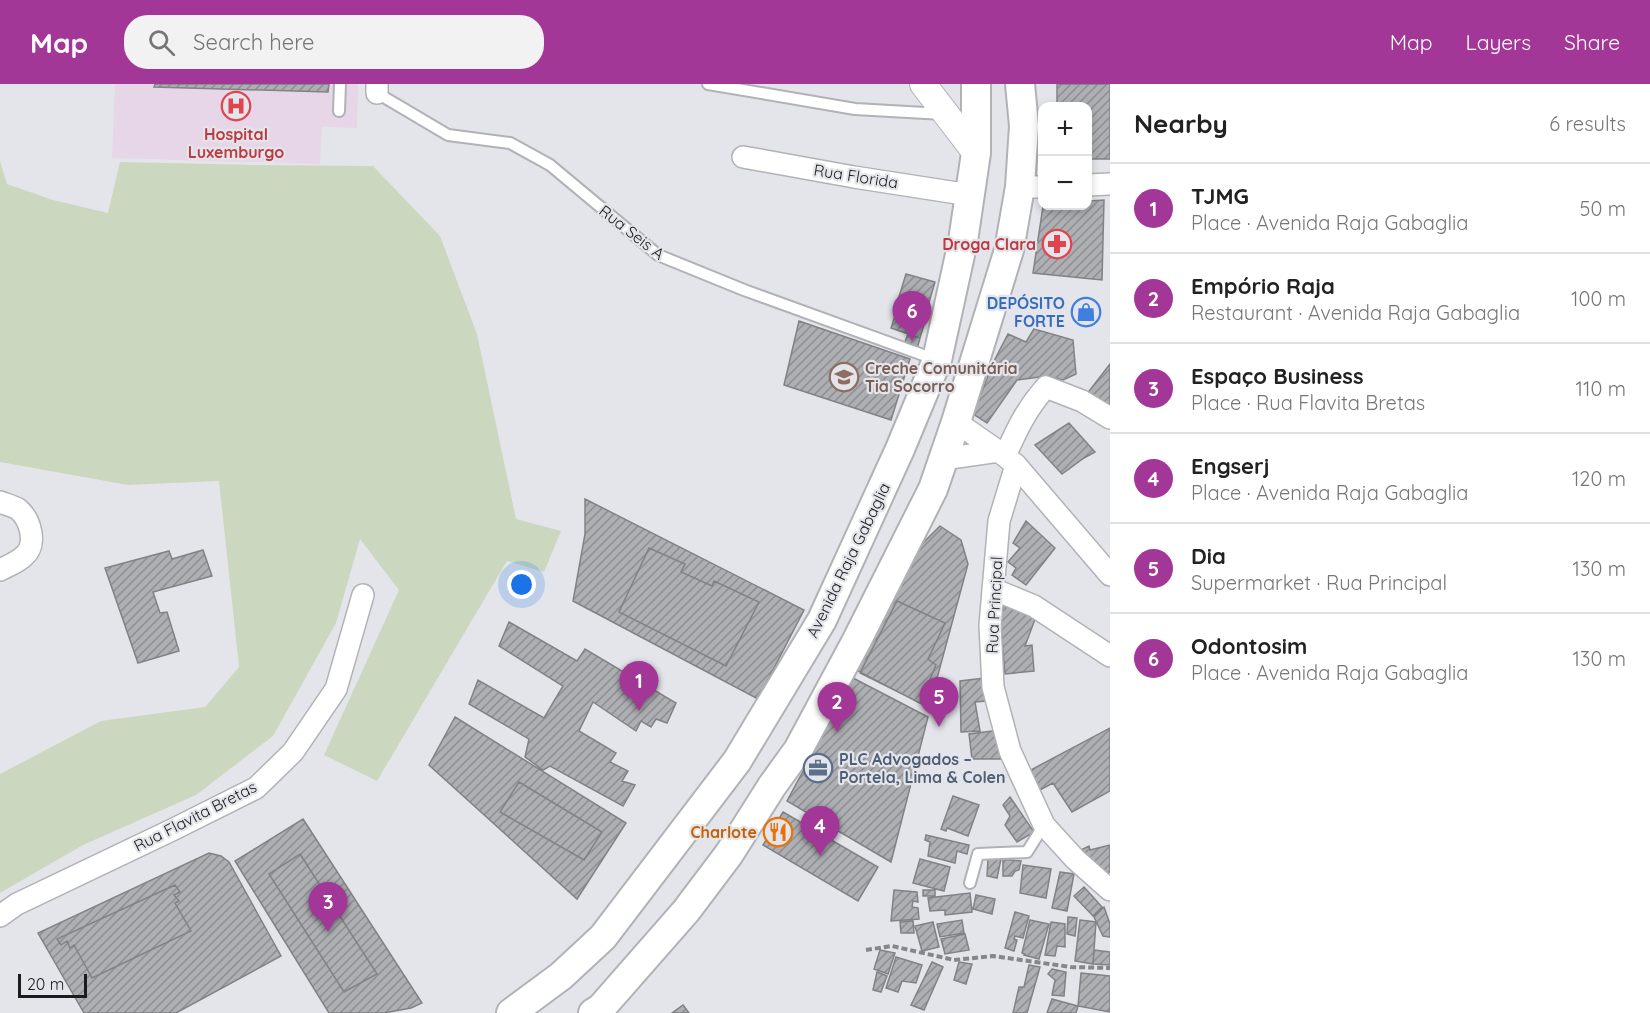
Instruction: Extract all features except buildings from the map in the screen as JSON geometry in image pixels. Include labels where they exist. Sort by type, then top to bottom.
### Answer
[{"type":"main road","name":"Avenida Raja Gabaglia","points":[[511,1013],[561,976],[603,937],[737,761],[822,620],[900,449],[937,360],[963,241],[976,153],[976,84]]},
{"type":"main road","points":[[593,1013],[601,1008],[686,911],[729,854],[798,750],[857,640],[933,489],[1031,187],[1020,84]]},
{"type":"street","points":[[923,84],[976,153]]},
{"type":"street","name":"Rua Florida","points":[[742,157],[970,195]]},
{"type":"street","points":[[1092,185],[1110,184]]},
{"type":"street","name":"Rua Principal","points":[[1110,418],[1082,401],[1046,387],[1026,413],[1007,457],[990,625],[993,687],[1010,751],[1044,825],[1075,859],[1110,890]]},
{"type":"street","points":[[956,422],[1007,457],[1110,575]]},
{"type":"street","points":[[943,459],[1007,457]]},
{"type":"street","points":[[0,502],[17,509],[26,519],[31,534],[26,554],[0,570]]},
{"type":"street","points":[[993,589],[1034,606],[1110,656]]},
{"type":"street","name":"Rua Flavita Bretas","points":[[0,916],[16,904],[256,788],[293,752],[336,689],[363,595]]},
{"type":"lane","points":[[339,111],[340,84]]},
{"type":"lane","points":[[708,84],[855,109],[946,114]]},
{"type":"lane","name":"Rua Seis A","points":[[377,88],[448,135],[510,143],[550,165],[658,255],[744,290],[937,360]]},
{"type":"lane","points":[[970,883],[978,854],[1027,852],[1044,825]]},
{"type":"path","points":[[866,950],[892,946],[954,960],[993,956],[1071,967],[1110,968]]},
{"type":"shaded area","name":"Hospital Luxemburgo","points":[[115,84],[358,84],[357,128],[322,127],[320,164],[112,158]]},
{"type":"green space","points":[[0,161],[7,184],[53,200],[108,213],[120,162],[373,166],[440,236],[477,334],[516,519],[561,531],[544,572],[507,561],[377,781],[324,755],[399,590],[360,539],[336,623],[273,736],[196,795],[83,845],[0,893],[0,774],[101,721],[205,707],[239,667],[219,481],[128,485],[0,462]]},
{"type":"place","name":"Hospital Luxemburgo","points":[[236,106]]},
{"type":"place","name":"Droga Clara","points":[[1057,244]]},
{"type":"place","name":"DEPÓSITO FORTE","points":[[1086,312]]},
{"type":"place","name":"Odontosim","points":[[912,341]]},
{"type":"place","name":"Creche Comunitária Tia Socorro","points":[[844,377]]},
{"type":"place","name":"TJMG","points":[[639,711]]},
{"type":"place","name":"Dia","points":[[939,727]]},
{"type":"place","name":"Empório Raja","points":[[837,732]]},
{"type":"place","name":"PLC Advogados – Portela, Lima & Colen","points":[[818,768]]},
{"type":"place","name":"Charlote","points":[[778,832]]},
{"type":"place","name":"Engserj","points":[[820,856]]},
{"type":"place","name":"Espaço Business","points":[[328,932]]}]
